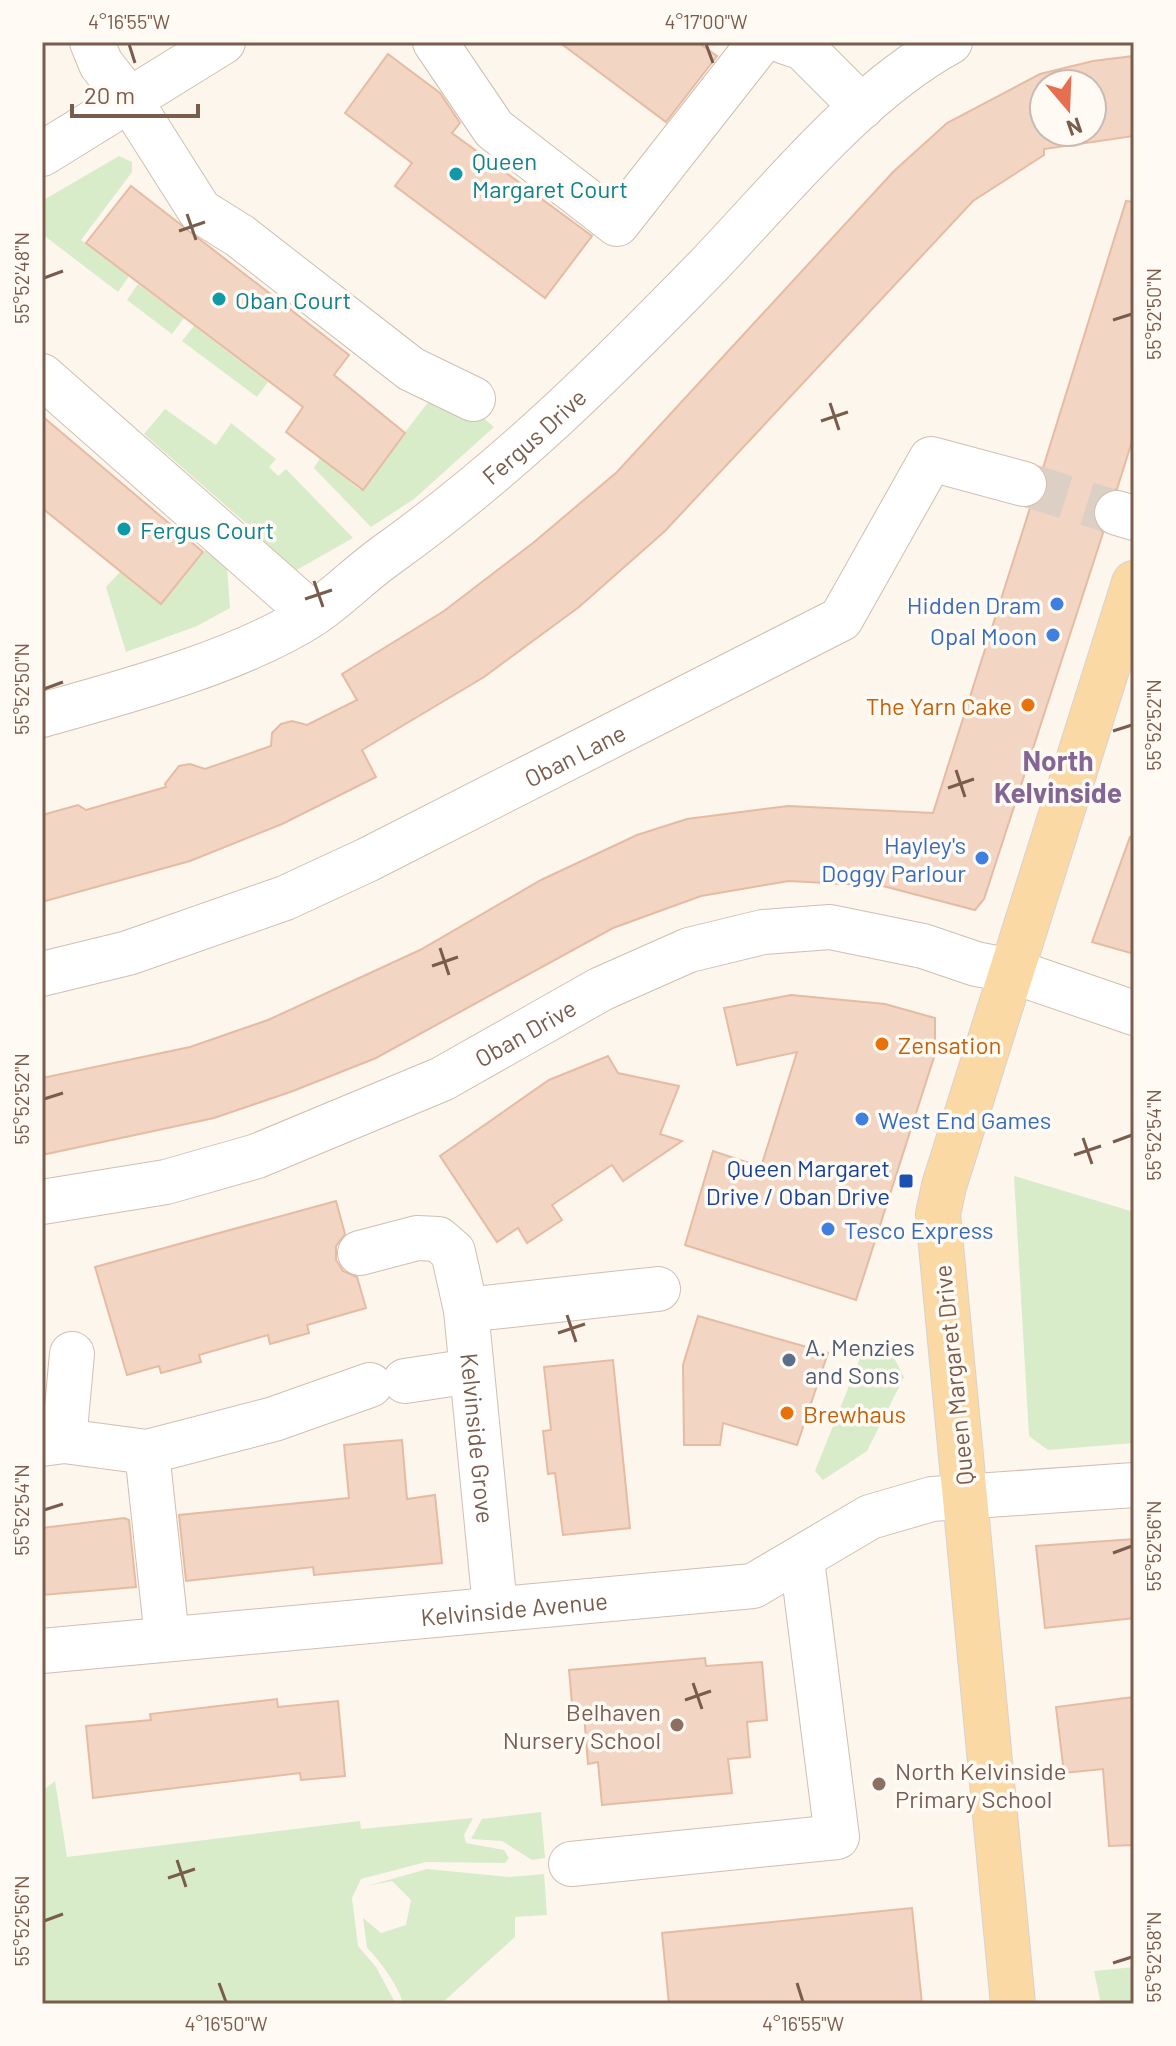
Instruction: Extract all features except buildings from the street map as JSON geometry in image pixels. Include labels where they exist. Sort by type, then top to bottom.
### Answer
[{"type":"main road","name":"Queen Margaret Drive","points":[[1013,2004],[938,1214],[944,1186],[1134,583]]},
{"type":"street","points":[[92,42],[101,64],[131,102],[200,211],[240,236],[411,369],[473,399]]},
{"type":"street","points":[[42,154],[131,102],[223,42]]},
{"type":"street","points":[[435,42],[494,129],[617,224],[741,49]]},
{"type":"street","points":[[785,42],[803,48],[862,107]]},
{"type":"street","name":"Fergus Drive","points":[[43,712],[136,688],[222,657],[312,614],[382,558],[437,521],[530,443],[609,367],[862,107],[929,54],[950,42]]},
{"type":"street","points":[[42,376],[312,614]]},
{"type":"street","name":"Oban Lane","points":[[42,974],[128,953],[285,898],[379,854],[841,619],[931,459],[1024,484]]},
{"type":"street","name":"Oban Drive","points":[[42,1202],[166,1182],[257,1156],[442,1079],[601,989],[689,950],[763,932],[830,927],[923,946],[976,964],[1012,971],[1134,1013]]},
{"type":"street","points":[[360,1253],[417,1238],[438,1239],[453,1252],[462,1289],[658,1289]]},
{"type":"street","name":"Kelvinside Grove","points":[[462,1289],[495,1607]]},
{"type":"street","points":[[72,1354],[53,1442],[147,1452],[274,1419],[387,1383],[471,1371]]},
{"type":"street","points":[[147,1452],[167,1638]]},
{"type":"street","name":"Kelvinside Avenue","points":[[42,1651],[495,1607],[753,1586],[870,1517],[932,1499],[1134,1485]]},
{"type":"street","points":[[791,1565],[803,1742]]},
{"type":"street","points":[[571,1864],[837,1837],[791,1565]]},
{"type":"green space","points":[[119,156],[132,162],[132,172],[81,240],[129,276],[118,292],[42,234],[42,201]]},
{"type":"green space","points":[[138,284],[184,318],[172,334],[127,300]]},
{"type":"green space","points":[[194,326],[268,382],[257,397],[182,341]]},
{"type":"green space","points":[[430,400],[464,401],[494,427],[414,499],[371,527],[314,468],[320,458],[360,490]]},
{"type":"green space","points":[[165,409],[216,445],[231,423],[276,459],[269,467],[278,476],[286,469],[353,538],[286,576],[256,532],[144,434]]},
{"type":"green space","points":[[206,550],[227,567],[230,608],[197,626],[126,652],[106,587],[120,572],[161,605]]},
{"type":"green space","points":[[1014,1176],[1134,1212],[1134,1443],[1048,1450],[1029,1436]]},
{"type":"green space","points":[[867,1341],[885,1341],[904,1377],[867,1451],[823,1480],[815,1471]]},
{"type":"green space","points":[[55,1781],[67,1857],[360,1821],[361,1829],[473,1818],[464,1835],[466,1843],[504,1850],[509,1858],[505,1863],[426,1862],[361,1879],[352,1898],[358,1946],[376,1967],[396,2004],[42,2004],[42,1791]]},
{"type":"green space","points":[[541,1812],[545,1858],[532,1860],[502,1841],[471,1839],[482,1819]]},
{"type":"green space","points":[[427,1869],[509,1877],[544,1874],[547,1915],[515,1917],[515,1937],[441,2004],[403,2004],[388,1974],[367,1948],[363,1918],[381,1933],[406,1925],[411,1900],[392,1881],[367,1886]]},
{"type":"green space","points":[[1134,1967],[1134,2004],[1101,2004],[1094,1971]]},
{"type":"tunnel","points":[[1024,484],[1117,513]]},
{"type":"place","name":"Queen Margaret Court","points":[[456,174]]},
{"type":"place","name":"Oban Court","points":[[219,299]]},
{"type":"place","name":"Fergus Court","points":[[124,529]]},
{"type":"place","name":"Hidden Dram","points":[[1057,604]]},
{"type":"place","name":"Opal Moon","points":[[1053,635]]},
{"type":"place","name":"The Yarn Cake","points":[[1028,705]]},
{"type":"place","name":"Hayley's Doggy Parlour","points":[[982,858]]},
{"type":"place","name":"Zensation","points":[[882,1044]]},
{"type":"place","name":"West End Games","points":[[862,1119]]},
{"type":"place","name":"Queen Margaret Drive / Oban Drive","points":[[906,1181]]},
{"type":"place","name":"Tesco Express","points":[[828,1229]]},
{"type":"place","name":"A. Menzies and Sons","points":[[789,1360]]},
{"type":"place","name":"Brewhaus","points":[[787,1413]]},
{"type":"place","name":"Belhaven Nursery School","points":[[677,1725]]},
{"type":"place","name":"North Kelvinside Primary School","points":[[879,1784]]},
{"type":"district","name":"North Kelvinside","points":[[1058,776]]}]
